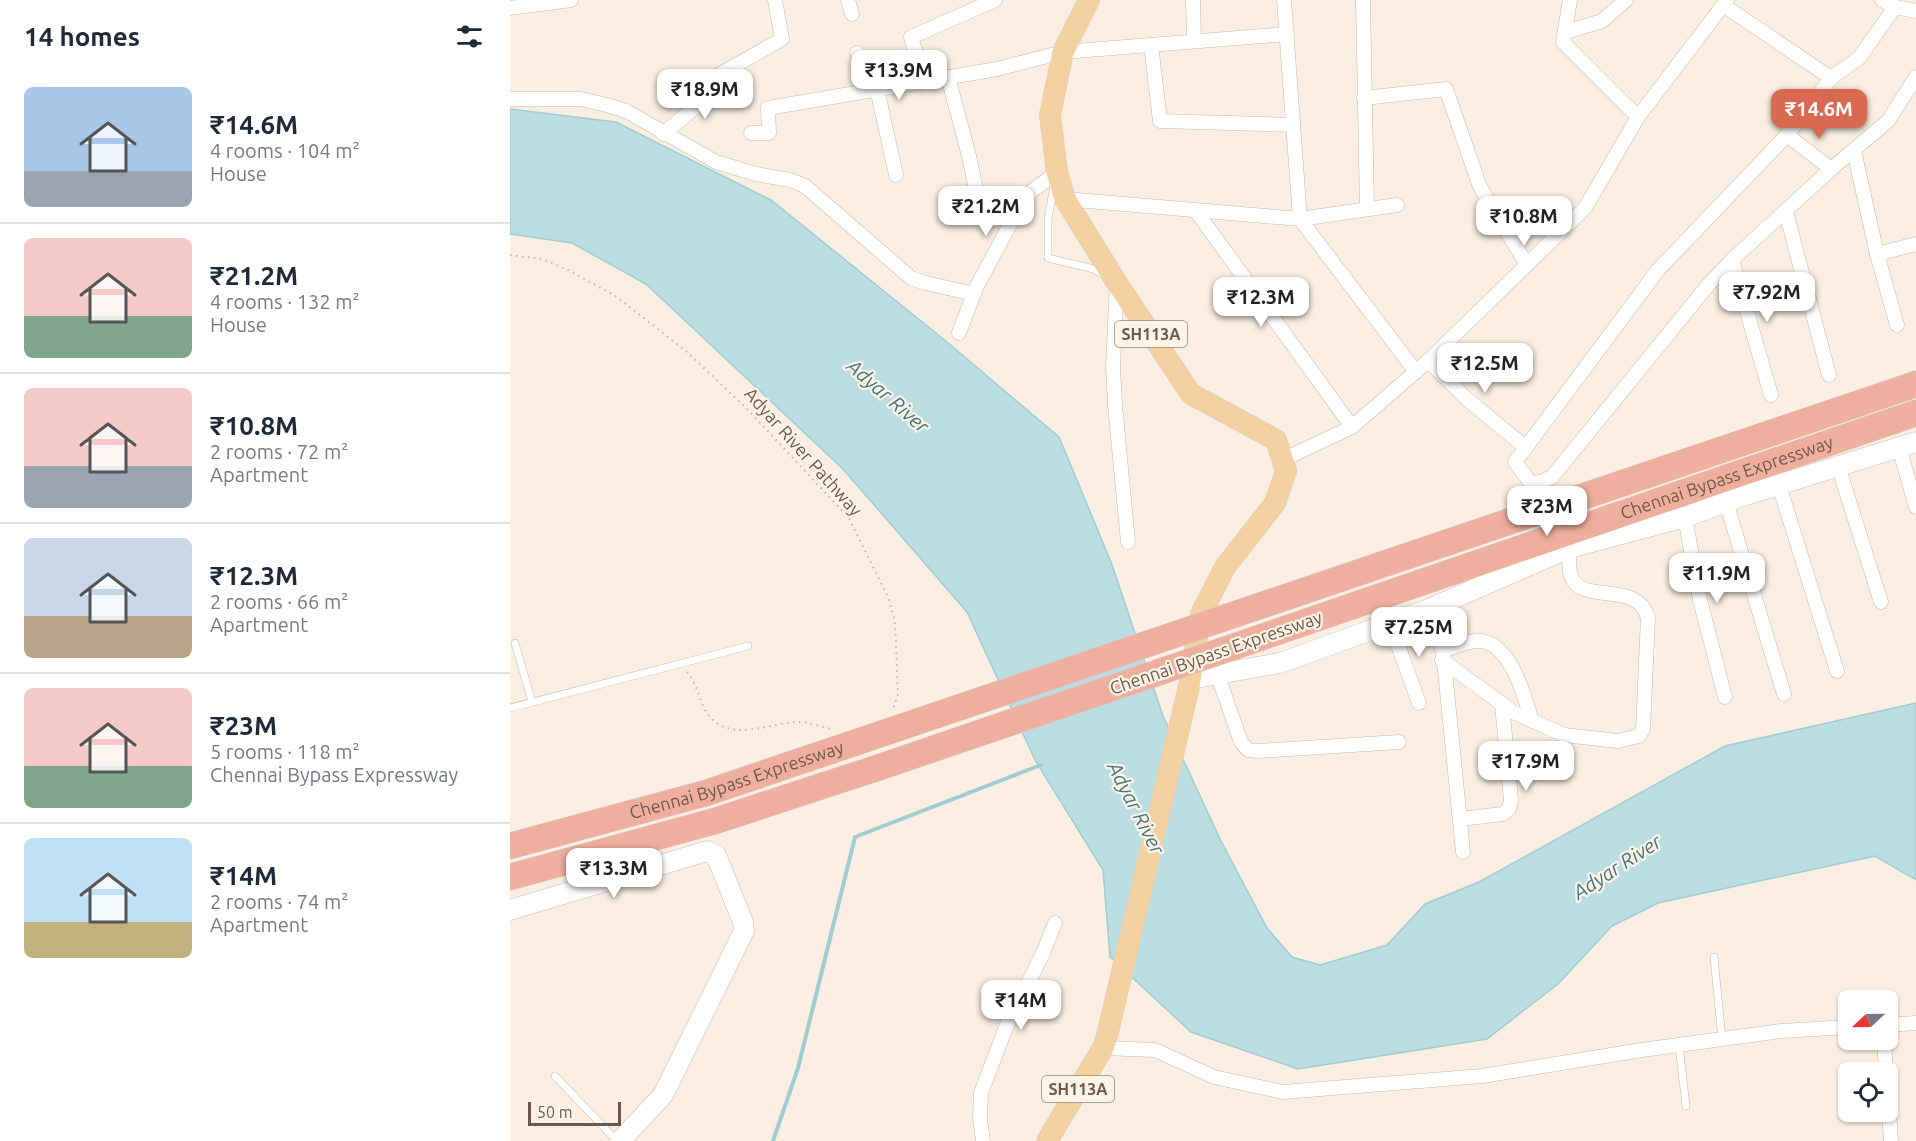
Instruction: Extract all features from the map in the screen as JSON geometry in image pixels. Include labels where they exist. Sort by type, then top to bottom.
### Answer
[{"type":"highway","name":"Chennai Bypass Expressway","points":[[510,846],[706,793],[1916,384]]},
{"type":"highway","name":"Chennai Bypass Expressway","points":[[510,877],[716,820],[874,769],[1916,413]]},
{"type":"main road","name":"SH113A","points":[[1047,1141],[1105,1042],[1189,682],[1201,614],[1225,567],[1275,503],[1286,471],[1276,440],[1191,394],[1115,281],[1065,199],[1057,172],[1050,115],[1063,52],[1089,0]]},
{"type":"street","points":[[510,8],[571,0]]},
{"type":"street","points":[[663,134],[699,104],[694,88],[782,39],[775,0]]},
{"type":"street","points":[[848,0],[852,14]]},
{"type":"street","points":[[924,81],[911,37],[995,0]]},
{"type":"street","points":[[1193,0],[1194,41]]},
{"type":"street","points":[[1284,0],[1300,219],[1416,372]]},
{"type":"street","points":[[1364,0],[1367,210]]},
{"type":"street","points":[[1570,0],[1563,42],[1638,117]]},
{"type":"street","points":[[1566,32],[1602,21],[1626,0]]},
{"type":"street","points":[[1882,0],[1895,7],[1916,11]]},
{"type":"street","points":[[1282,460],[1352,427],[1428,361],[1585,208],[1638,117],[1725,3],[1831,78]]},
{"type":"street","points":[[1895,7],[1859,58],[1831,78],[1787,135],[1658,270],[1515,462],[1530,482],[1537,483],[1551,477],[1709,284],[1831,169],[1888,121],[1916,77]]},
{"type":"street","points":[[751,133],[769,133],[768,108],[997,69],[1063,52],[1287,34]]},
{"type":"street","points":[[1151,45],[1160,121],[1293,125]]},
{"type":"street","points":[[856,53],[874,89],[896,175]]},
{"type":"street","points":[[948,77],[969,156],[982,218]]},
{"type":"street","points":[[1364,98],[1446,89],[1480,187],[1527,265]]},
{"type":"street","points":[[510,99],[581,99],[626,111],[716,162],[756,174],[790,180],[805,186],[911,278],[974,294]]},
{"type":"street","points":[[1787,135],[1831,169]]},
{"type":"street","points":[[1854,151],[1877,254],[1897,325]]},
{"type":"street","points":[[959,333],[974,294],[1021,204],[1032,191],[1057,172]]},
{"type":"street","points":[[1065,199],[1300,219],[1397,205]]},
{"type":"street","points":[[1196,211],[1352,427]]},
{"type":"street","points":[[1786,212],[1829,375]]},
{"type":"street","points":[[1877,254],[1916,244]]},
{"type":"street","points":[[1732,260],[1771,395]]},
{"type":"street","points":[[1115,281],[1113,367],[1128,542]]},
{"type":"street","points":[[1428,361],[1468,400],[1525,447]]},
{"type":"street","points":[[1189,682],[1280,663],[1429,609],[1569,548],[1685,517],[1907,445],[1916,507]]},
{"type":"street","points":[[1838,466],[1881,602]]},
{"type":"street","points":[[1779,485],[1837,671]]},
{"type":"street","points":[[1726,502],[1784,694]]},
{"type":"street","points":[[1685,517],[1700,600],[1725,697]]},
{"type":"street","points":[[1443,655],[1513,712],[1564,735],[1618,741],[1639,736],[1642,729],[1648,618],[1645,608],[1637,599],[1581,588],[1570,576],[1569,548]]},
{"type":"street","points":[[1429,609],[1443,655],[1452,724],[1463,852]]},
{"type":"street","points":[[1390,623],[1419,703]]},
{"type":"street","points":[[1443,655],[1477,640],[1494,646],[1515,673],[1532,720]]},
{"type":"street","points":[[1218,676],[1241,742],[1248,750],[1399,742]]},
{"type":"street","points":[[1460,819],[1503,814],[1509,809],[1511,800],[1502,704]]},
{"type":"street","points":[[510,910],[707,851],[716,855],[743,922],[744,931],[663,1095],[619,1141]]},
{"type":"street","points":[[982,1141],[981,1093],[1006,1027],[1043,953],[1055,923]]},
{"type":"street","points":[[1898,1024],[1916,1023]]},
{"type":"street","points":[[1105,1042],[1155,1050],[1214,1077],[1283,1092],[1482,1076],[1722,1039],[1781,1031],[1838,1028]]},
{"type":"street","points":[[1890,1122],[1891,1141]]},
{"type":"lane","points":[[1057,172],[1048,219],[1048,258],[1090,268],[1115,281]]},
{"type":"lane","points":[[515,643],[532,702]]},
{"type":"lane","points":[[510,708],[748,646]]},
{"type":"lane","points":[[1714,957],[1722,1039]]},
{"type":"lane","points":[[1679,1045],[1686,1106]]},
{"type":"lane","points":[[555,1076],[619,1141]]},
{"type":"path","name":"Adyar River Pathway","points":[[510,255],[542,259],[570,271],[617,297],[687,352],[745,407],[849,518],[888,597],[894,621],[898,694],[895,707],[887,716]]},
{"type":"path","points":[[680,664],[694,679],[709,716],[732,730],[800,721],[824,728],[840,729]]},
{"type":"water","name":"Adyar River","points":[[510,109],[616,122],[771,200],[947,342],[1059,437],[1111,562],[1163,716],[1221,841],[1267,928],[1292,957],[1320,965],[1387,945],[1425,904],[1479,882],[1725,746],[1916,703],[1916,880],[1875,856],[1658,903],[1612,926],[1558,984],[1487,1039],[1298,1069],[1191,1032],[1110,957],[1103,870],[1035,760],[967,612],[843,469],[646,284],[572,243],[510,234]]},
{"type":"waterway","points":[[773,1141],[798,1068],[855,837],[1041,765]]}]
